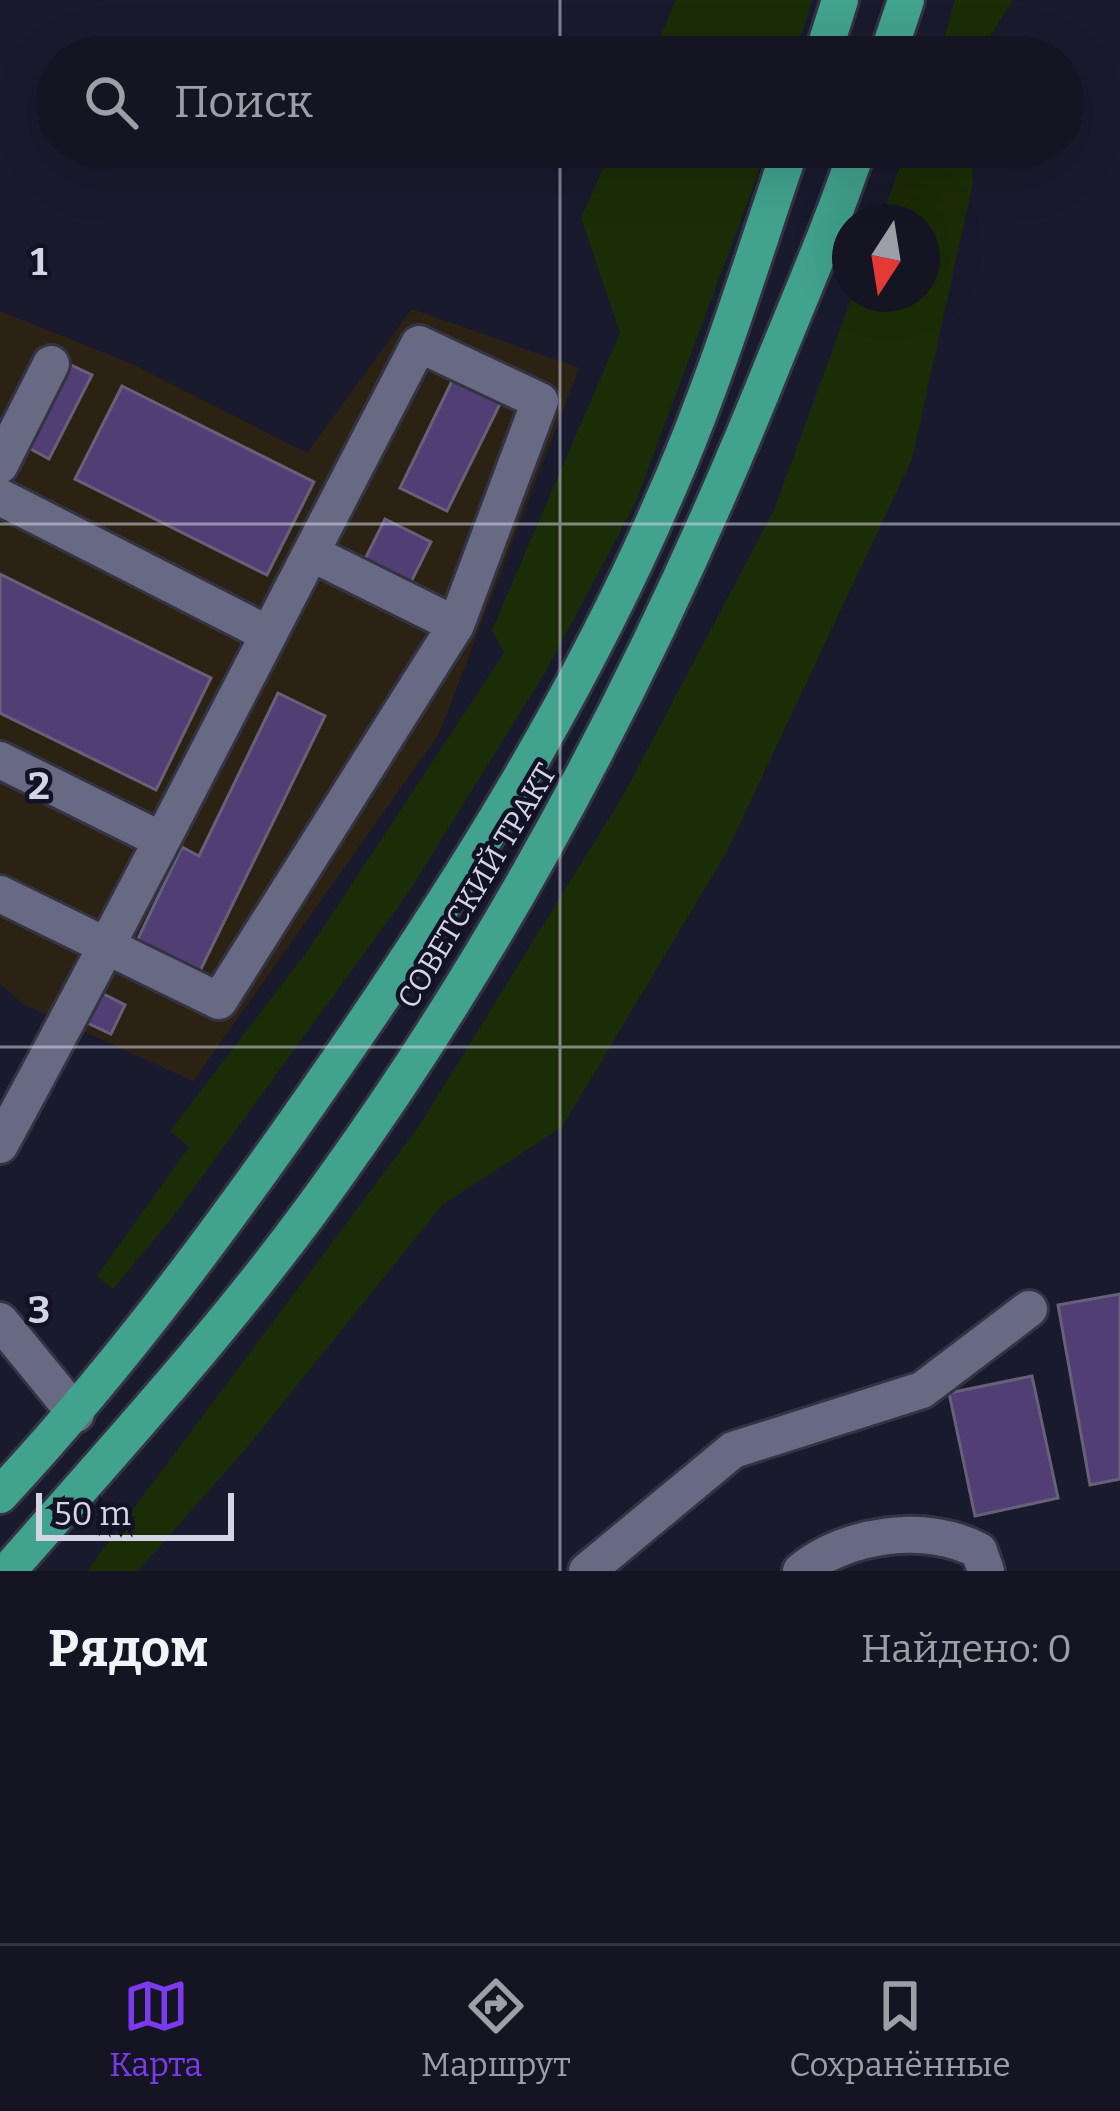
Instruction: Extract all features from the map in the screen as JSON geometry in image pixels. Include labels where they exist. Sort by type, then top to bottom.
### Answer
[{"type":"highway","points":[[829,36],[840,0]]},
{"type":"highway","points":[[894,36],[906,0]]},
{"type":"highway","name":"СОВЕТСКИЙ ТРАКТ","points":[[0,1495],[76,1414],[291,1130],[422,940],[554,725],[666,495],[783,168]]},
{"type":"highway","name":"СОВЕТСКИЙ ТРАКТ","points":[[8,1571],[168,1387],[332,1182],[478,964],[597,752],[704,537],[850,168]]},
{"type":"lane","points":[[0,894],[107,945],[219,1001],[456,625],[540,400],[419,344],[107,945],[0,1145]]},
{"type":"lane","points":[[0,465],[51,364]]},
{"type":"lane","points":[[0,497],[268,634]]},
{"type":"lane","points":[[310,553],[456,625]]},
{"type":"lane","points":[[0,760],[161,840]]},
{"type":"lane","points":[[586,1571],[733,1450],[922,1390],[1029,1309]]},
{"type":"lane","points":[[0,1321],[76,1414]]},
{"type":"lane","points":[[801,1571],[826,1550],[900,1537],[950,1535],[979,1551],[986,1571]]},
{"type":"shaded area","points":[[412,309],[579,368],[439,734],[193,1081],[23,1004],[0,984],[0,311],[130,363],[307,453]]},
{"type":"green space","points":[[676,0],[812,0],[801,36],[660,36]]},
{"type":"green space","points":[[955,0],[1013,0],[990,36],[945,36]]},
{"type":"green space","points":[[603,168],[760,168],[635,504],[546,671],[408,893],[172,1218],[113,1289],[97,1276],[189,1147],[170,1131],[309,949],[504,653],[492,630],[620,333],[581,218]]},
{"type":"green space","points":[[899,168],[972,168],[973,183],[912,459],[725,855],[562,1127],[442,1205],[250,1444],[138,1571],[87,1571],[419,1126],[624,794],[774,510],[846,312],[940,312],[940,204],[886,204]]},
{"type":"building","points":[[69,364],[92,375],[49,459],[27,447]]},
{"type":"building","points":[[454,377],[502,400],[447,511],[400,488]]},
{"type":"building","points":[[122,386],[314,482],[267,575],[75,479]]},
{"type":"building","points":[[385,519],[431,542],[408,588],[362,565]]},
{"type":"building","points":[[0,574],[211,678],[156,790],[0,713]]},
{"type":"building","points":[[278,693],[325,716],[198,975],[135,945],[182,847],[199,856]]},
{"type":"building","points":[[96,990],[125,1005],[111,1034],[81,1020]]},
{"type":"building","points":[[1120,1294],[1120,1479],[1090,1485],[1058,1305]]},
{"type":"building","points":[[1032,1376],[1058,1498],[975,1516],[949,1393]]}]
